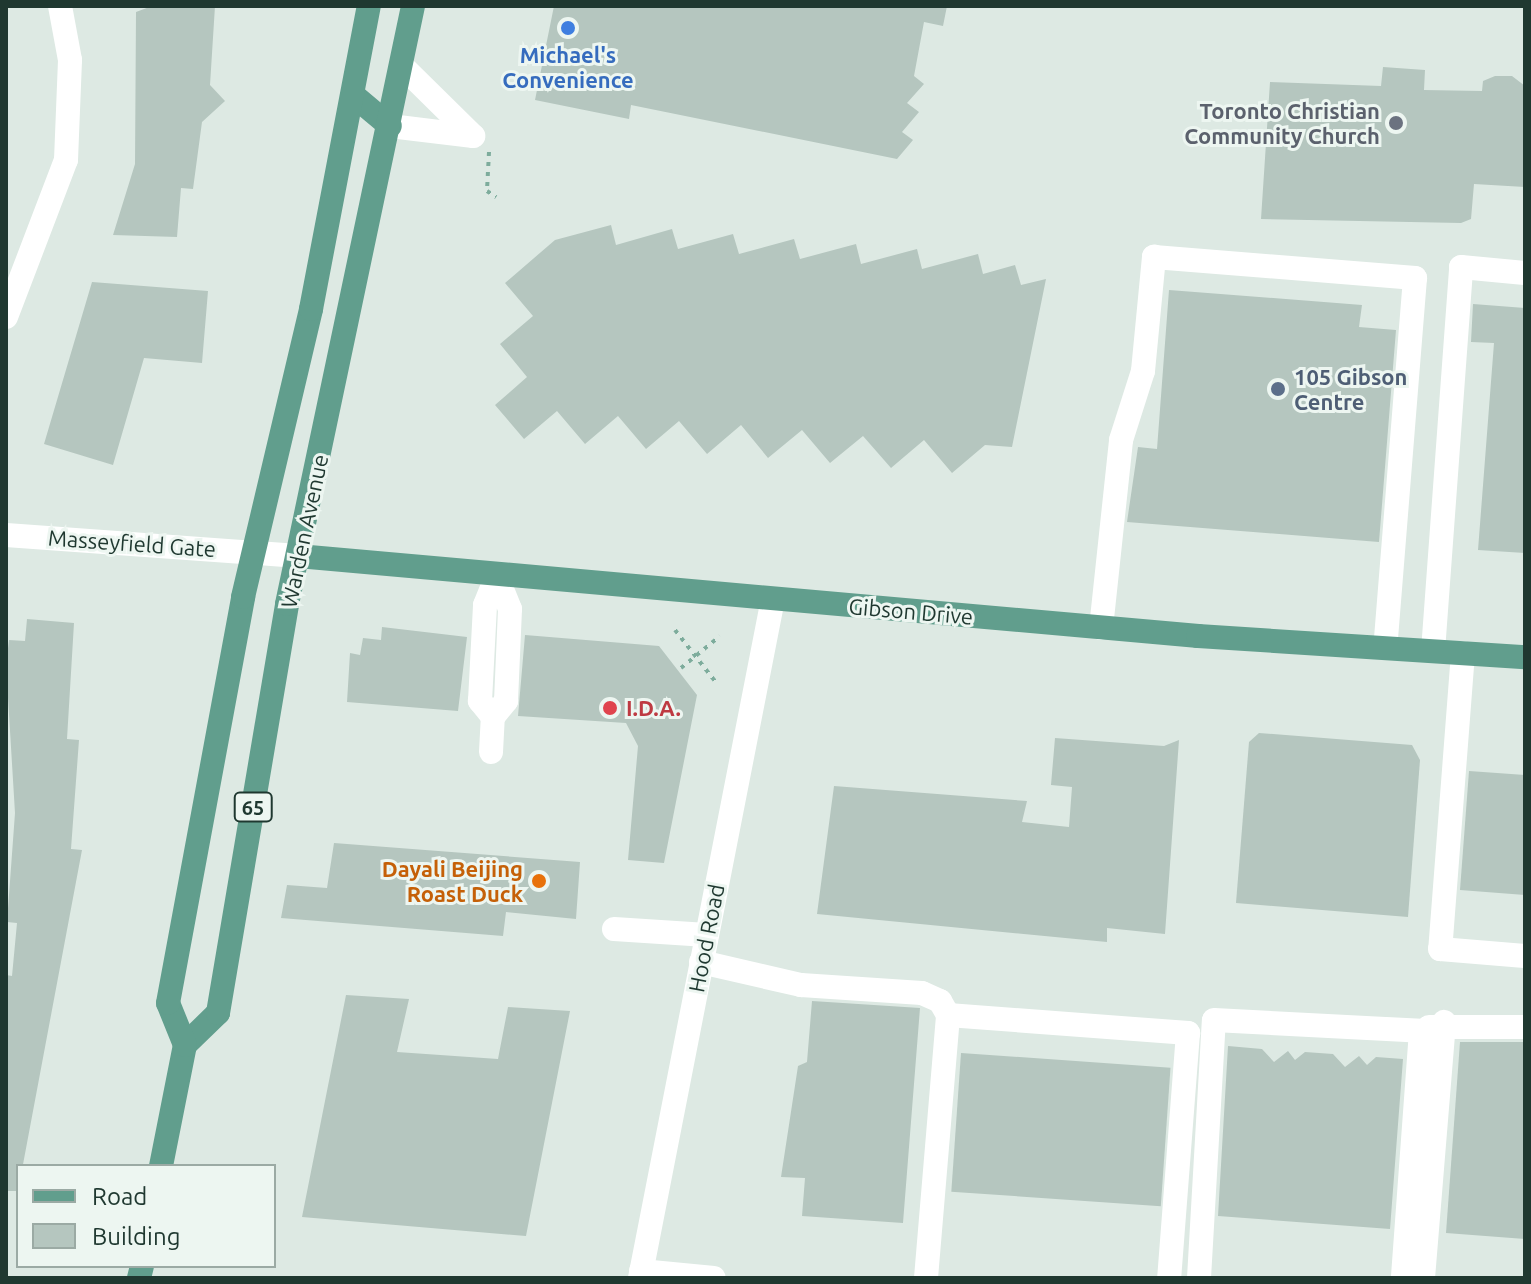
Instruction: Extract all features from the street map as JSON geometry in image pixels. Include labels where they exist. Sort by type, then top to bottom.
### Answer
[{"type":"main road","name":"Warden Avenue","points":[[369,6],[168,1003],[185,1045],[218,1013],[298,556],[413,6]]},
{"type":"main road","points":[[353,95],[390,126]]},
{"type":"main road","name":"Gibson Drive","points":[[298,556],[1101,628],[1525,657]]},
{"type":"main road","points":[[161,1164],[185,1045]]},
{"type":"street","points":[[6,317],[66,160],[70,60],[60,6]]},
{"type":"street","points":[[390,126],[473,136],[401,65]]},
{"type":"street","points":[[1101,628],[1121,440],[1143,371],[1154,257],[1415,278],[1385,648]]},
{"type":"street","points":[[1433,651],[1461,267],[1525,273]]},
{"type":"street","name":"Masseyfield Gate","points":[[6,535],[258,550],[298,556]]},
{"type":"street","points":[[491,752],[493,717],[480,701],[485,605],[497,576]]},
{"type":"street","name":"Hood Road","points":[[641,1275],[773,599]]},
{"type":"street","points":[[1463,653],[1440,949],[1525,956]]},
{"type":"street","points":[[614,929],[707,935]]},
{"type":"street","points":[[701,962],[801,985],[922,993],[940,1001],[948,1015],[926,1278]]},
{"type":"street","points":[[948,1015],[1188,1033],[1169,1278]]},
{"type":"street","points":[[1199,1278],[1214,1020],[1421,1031],[1444,1022],[1525,1027]]},
{"type":"street","points":[[1423,1278],[1444,1022]]},
{"type":"street","points":[[1403,1278],[1421,1031]]},
{"type":"street","points":[[641,1275],[714,1278]]},
{"type":"path","points":[[490,138],[487,191],[496,197]]},
{"type":"path","points":[[675,630],[715,681]]},
{"type":"path","points":[[681,668],[720,636]]},
{"type":"building","points":[[152,6],[215,6],[210,85],[225,101],[202,122],[193,189],[181,188],[177,237],[113,235],[135,164],[136,12]]},
{"type":"building","points":[[554,6],[947,6],[943,26],[924,22],[914,76],[924,84],[907,103],[919,112],[902,132],[913,140],[897,159],[631,105],[629,119],[535,100]]},
{"type":"building","name":"Toronto Christian Community Church","points":[[1383,67],[1425,70],[1424,90],[1482,91],[1483,81],[1495,76],[1512,76],[1525,86],[1525,187],[1474,184],[1471,219],[1461,223],[1261,219],[1270,82],[1381,86]]},
{"type":"building","points":[[611,225],[616,245],[672,229],[678,249],[733,234],[739,254],[794,239],[800,259],[856,244],[861,264],[917,249],[922,269],[978,254],[983,274],[1015,265],[1021,285],[1046,279],[1012,447],[985,445],[952,473],[924,440],[891,468],[863,436],[830,463],[802,430],[768,458],[741,425],[707,454],[679,421],[646,449],[618,416],[585,444],[557,411],[524,439],[495,405],[527,377],[500,344],[533,316],[505,283],[555,240]]},
{"type":"building","points":[[92,282],[208,291],[202,363],[144,358],[113,465],[44,444]]},
{"type":"building","name":"105 Gibson Centre","points":[[1169,290],[1362,305],[1359,327],[1396,330],[1379,542],[1127,522],[1138,447],[1157,449]]},
{"type":"building","points":[[1473,304],[1525,308],[1525,553],[1478,550],[1494,343],[1471,342]]},
{"type":"building","points":[[27,619],[74,623],[67,739],[79,740],[71,849],[82,850],[23,1164],[16,1164],[16,1191],[6,1191],[6,975],[12,976],[17,923],[7,922],[15,813],[6,665],[9,640],[25,641]]},
{"type":"building","points":[[382,627],[467,637],[458,711],[347,702],[350,653],[360,655],[363,638],[381,640]]},
{"type":"building","points":[[525,635],[659,646],[697,695],[664,863],[628,860],[638,746],[626,723],[518,716]]},
{"type":"building","points":[[1259,733],[1412,745],[1420,760],[1408,917],[1236,903],[1249,742]]},
{"type":"building","points":[[1055,738],[1164,746],[1179,740],[1165,934],[1107,928],[1107,942],[817,914],[834,786],[1027,801],[1022,822],[1069,827],[1072,787],[1051,785]]},
{"type":"building","points":[[1469,771],[1525,775],[1525,895],[1460,890]]},
{"type":"building","points":[[334,843],[580,862],[576,919],[506,912],[503,936],[281,918],[287,885],[327,888]]},
{"type":"building","points":[[346,995],[409,999],[397,1052],[498,1059],[508,1007],[570,1011],[526,1236],[302,1217]]},
{"type":"building","points":[[812,1001],[920,1008],[903,1223],[802,1216],[805,1178],[781,1177],[798,1066],[807,1062]]},
{"type":"building","points":[[1460,1042],[1525,1042],[1525,1239],[1446,1233]]},
{"type":"building","points":[[1228,1046],[1262,1049],[1274,1062],[1288,1051],[1295,1060],[1305,1052],[1333,1054],[1345,1067],[1359,1056],[1367,1065],[1376,1057],[1403,1059],[1390,1229],[1218,1216]]},
{"type":"building","points":[[961,1053],[1170,1068],[1161,1206],[951,1192]]},
{"type":"place","name":"Michael's Convenience","points":[[568,28]]},
{"type":"place","name":"Toronto Christian Community Church","points":[[1396,123]]},
{"type":"place","name":"105 Gibson Centre","points":[[1278,389]]},
{"type":"place","name":"I.D.A.","points":[[610,708]]},
{"type":"place","name":"Dayali Beijing Roast Duck","points":[[539,881]]}]
